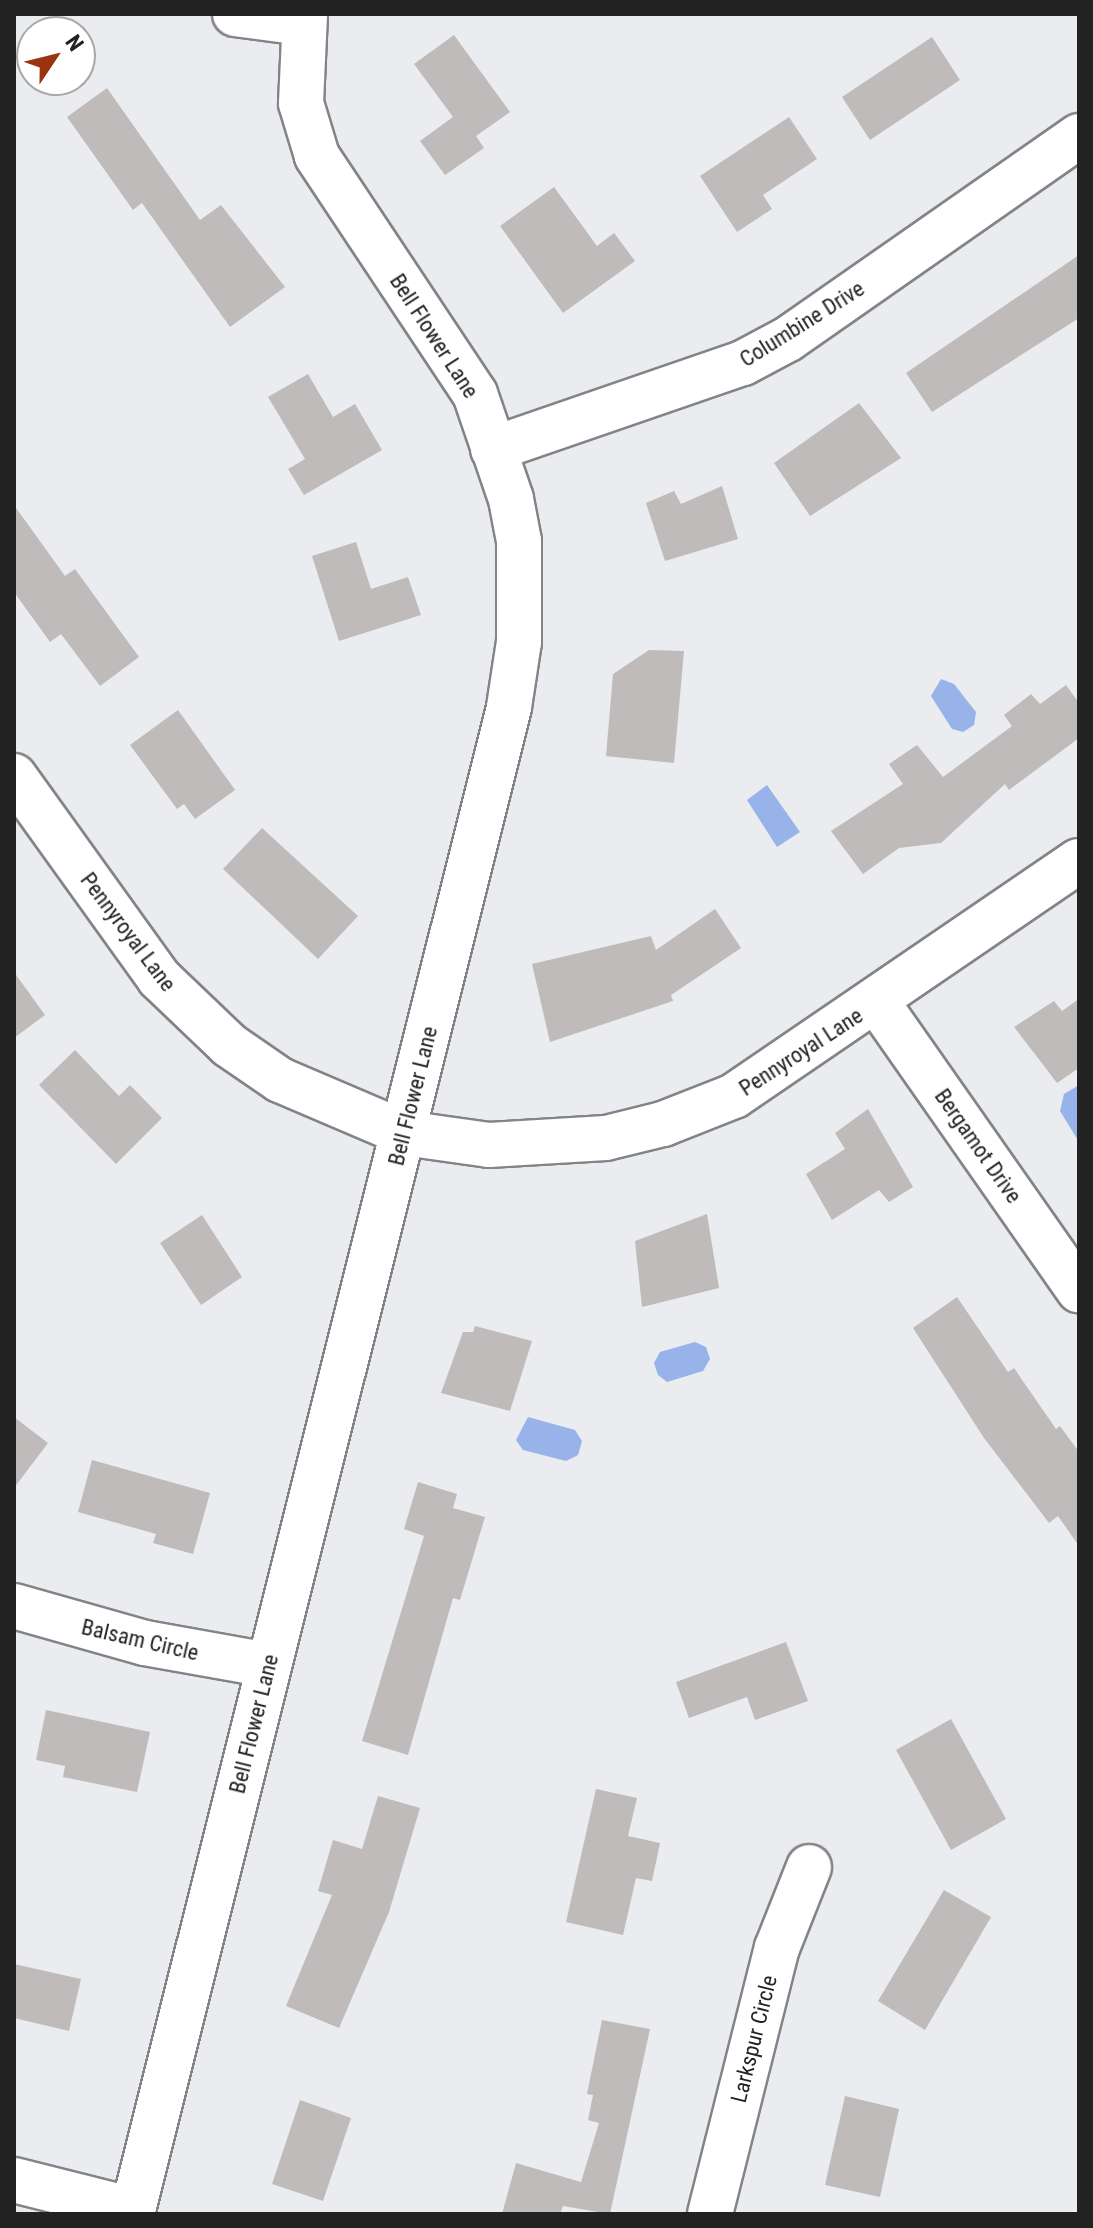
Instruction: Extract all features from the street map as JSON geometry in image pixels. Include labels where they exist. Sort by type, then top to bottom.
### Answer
[{"type":"street","points":[[235,14],[304,18]]},
{"type":"street","name":"Bell Flower Lane","points":[[132,2212],[404,1133],[509,707],[519,642],[519,541],[475,394],[440,336],[331,185],[317,156],[301,103],[304,18]]},
{"type":"street","name":"Columbine Drive","points":[[493,449],[743,363],[788,339],[1079,136]]},
{"type":"street","name":"Pennyroyal Lane","points":[[14,776],[129,938],[206,1025],[280,1080],[404,1133],[489,1145],[562,1144],[650,1129],[746,1089],[1079,861]]},
{"type":"street","name":"Bergamot Drive","points":[[877,1002],[1079,1290]]},
{"type":"street","name":"Balsam Circle","points":[[14,1606],[145,1643],[269,1665]]},
{"type":"street","name":"Larkspur Circle","points":[[710,2214],[777,1948],[809,1867]]},
{"type":"street","points":[[14,2180],[132,2212]]},
{"type":"water","points":[[941,679],[954,684],[976,712],[974,725],[963,732],[952,729],[931,696]]},
{"type":"water","points":[[767,785],[800,832],[777,847],[747,800]]},
{"type":"water","points":[[1079,1085],[1079,1142],[1060,1111],[1064,1094]]},
{"type":"water","points":[[695,1342],[706,1347],[710,1359],[703,1371],[667,1382],[658,1375],[654,1363],[660,1352]]},
{"type":"water","points":[[528,1417],[575,1430],[582,1441],[578,1455],[566,1461],[523,1450],[516,1440]]},
{"type":"building","points":[[454,35],[510,112],[476,136],[484,148],[445,175],[420,141],[453,117],[414,64]]},
{"type":"building","points":[[932,37],[960,80],[870,140],[842,97]]},
{"type":"building","points":[[107,88],[200,220],[221,205],[285,287],[230,327],[142,203],[133,210],[67,117]]},
{"type":"building","points":[[789,117],[817,159],[763,195],[772,209],[737,232],[700,176]]},
{"type":"building","points":[[554,187],[597,246],[614,233],[635,261],[563,313],[500,226]]},
{"type":"building","points":[[1079,255],[1079,318],[932,412],[906,373]]},
{"type":"building","points":[[308,374],[333,417],[355,404],[382,450],[304,495],[288,469],[305,459],[268,397]]},
{"type":"building","points":[[859,403],[901,458],[810,516],[774,463]]},
{"type":"building","points":[[722,486],[738,539],[665,561],[646,503],[674,491],[681,504]]},
{"type":"building","points":[[14,505],[65,576],[75,569],[139,657],[100,686],[61,634],[50,642],[14,592]]},
{"type":"building","points":[[356,542],[371,589],[408,577],[421,615],[339,641],[312,556]]},
{"type":"building","points":[[649,650],[684,651],[674,763],[606,756],[613,674]]},
{"type":"building","points":[[1066,685],[1079,703],[1079,738],[1009,790],[1005,784],[941,843],[899,848],[863,874],[831,831],[903,784],[889,764],[917,745],[943,777],[1012,726],[1004,715],[1031,694],[1040,704]]},
{"type":"building","points":[[178,710],[235,790],[195,819],[184,804],[177,809],[130,745]]},
{"type":"building","points":[[262,828],[358,916],[318,959],[223,869]]},
{"type":"building","points":[[715,909],[741,948],[671,995],[673,1001],[550,1042],[532,964],[651,936],[656,950]]},
{"type":"building","points":[[14,972],[45,1015],[14,1038]]},
{"type":"building","points":[[1079,999],[1079,1068],[1057,1083],[1014,1027],[1054,1001],[1062,1011]]},
{"type":"building","points":[[75,1050],[119,1096],[130,1085],[162,1118],[116,1164],[39,1085]]},
{"type":"building","points":[[868,1109],[913,1187],[889,1202],[879,1190],[832,1220],[806,1174],[845,1149],[835,1133]]},
{"type":"building","points":[[707,1214],[719,1288],[642,1307],[635,1241]]},
{"type":"building","points":[[202,1215],[242,1277],[201,1305],[160,1243]]},
{"type":"building","points":[[957,1297],[1008,1372],[1014,1368],[1056,1429],[1060,1426],[1079,1452],[1079,1546],[1058,1516],[1049,1523],[984,1438],[913,1328]]},
{"type":"building","points":[[475,1326],[532,1341],[510,1411],[441,1393],[463,1332],[473,1332]]},
{"type":"building","points":[[14,1417],[48,1443],[14,1488]]},
{"type":"building","points":[[92,1460],[210,1493],[193,1554],[153,1543],[156,1534],[78,1512]]},
{"type":"building","points":[[418,1482],[457,1494],[453,1508],[485,1517],[460,1600],[453,1598],[408,1755],[362,1741],[424,1536],[404,1529]]},
{"type":"building","points":[[786,1642],[808,1701],[755,1720],[747,1697],[689,1718],[676,1682]]},
{"type":"building","points":[[46,1710],[150,1732],[137,1792],[63,1777],[65,1766],[36,1760]]},
{"type":"building","points":[[951,1719],[1006,1819],[951,1850],[896,1750]]},
{"type":"building","points":[[596,1789],[637,1798],[628,1836],[660,1843],[652,1881],[636,1878],[623,1935],[566,1922]]},
{"type":"building","points":[[378,1796],[420,1808],[389,1912],[339,2028],[286,2006],[332,1895],[318,1891],[333,1840],[362,1849]]},
{"type":"building","points":[[944,1890],[991,1917],[925,2030],[878,2001]]},
{"type":"building","points":[[14,1964],[81,1979],[69,2031],[14,2018]]},
{"type":"building","points":[[602,2020],[650,2029],[610,2214],[563,2206],[560,2214],[502,2214],[516,2163],[581,2182],[599,2123],[588,2120],[593,2095],[587,2094]]},
{"type":"building","points":[[845,2096],[899,2109],[880,2197],[825,2185]]},
{"type":"building","points":[[300,2100],[351,2118],[323,2201],[272,2184]]}]
